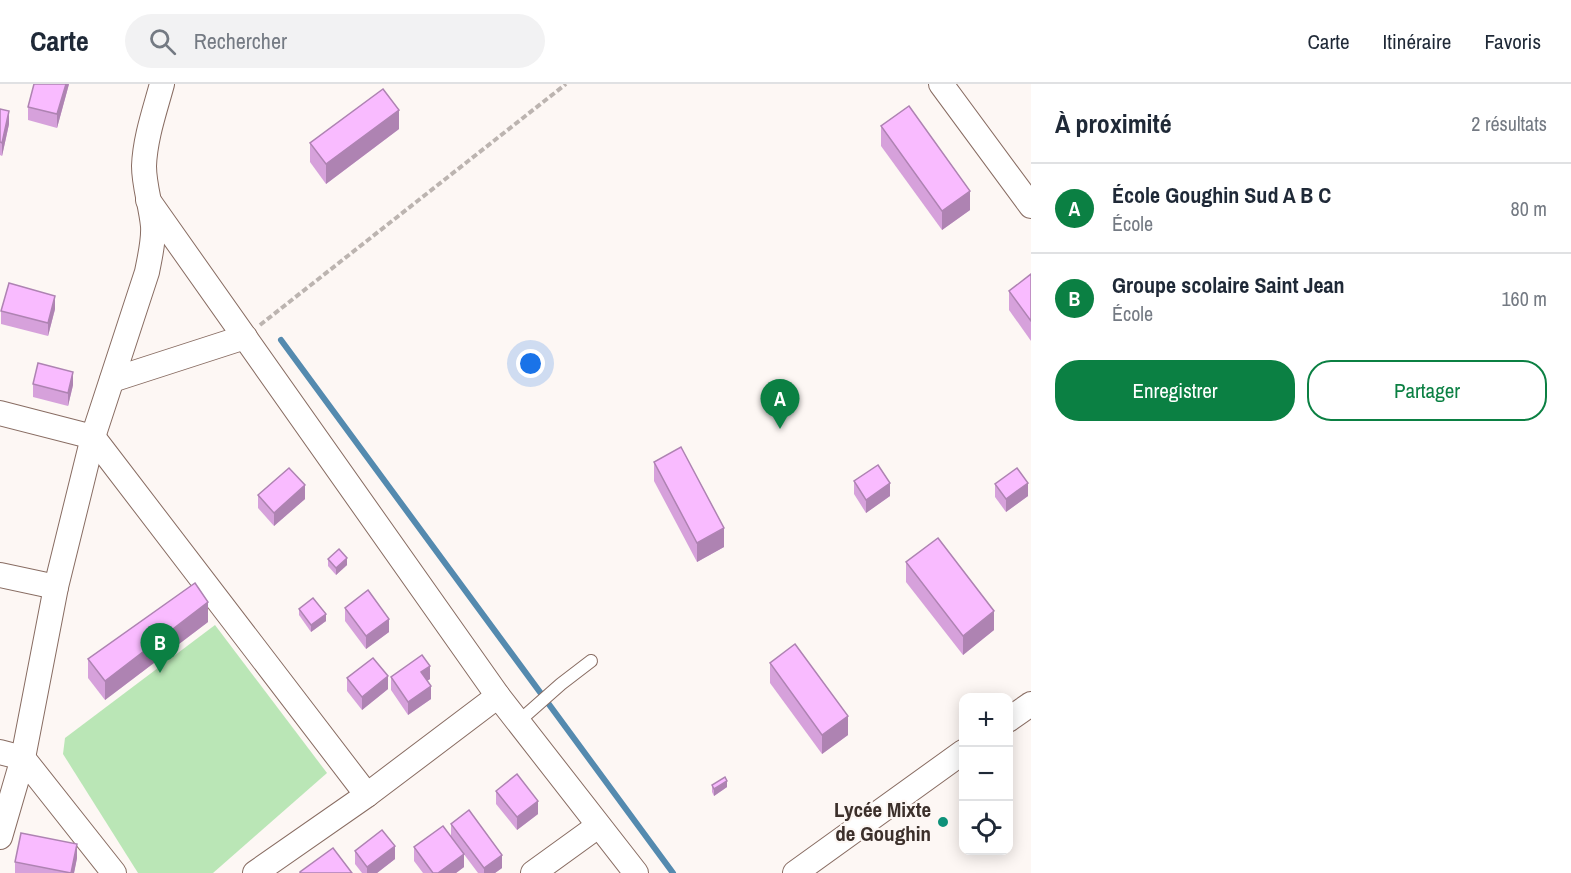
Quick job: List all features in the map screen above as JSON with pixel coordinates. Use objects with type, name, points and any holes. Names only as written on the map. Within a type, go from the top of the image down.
[{"type":"street","points":[[0,837],[11,755],[93,437],[147,272],[153,234],[144,163],[147,141],[162,84]]},
{"type":"street","points":[[941,84],[1031,206]]},
{"type":"street","points":[[148,200],[498,696],[524,716],[598,826],[636,873]]},
{"type":"street","points":[[112,380],[245,337]]},
{"type":"street","points":[[0,413],[93,437],[367,795]]},
{"type":"street","points":[[0,574],[56,587]]},
{"type":"street","points":[[255,873],[367,795],[498,696]]},
{"type":"street","points":[[1013,717],[1031,704]]},
{"type":"street","points":[[11,755],[114,873]]},
{"type":"street","points":[[795,873],[959,755]]},
{"type":"street","points":[[533,873],[598,826]]},
{"type":"lane","points":[[524,716],[591,661]]},
{"type":"path","points":[[245,337],[566,84]]},
{"type":"green space","points":[[215,625],[327,773],[213,873],[138,873],[63,754],[65,738]]},
{"type":"building","points":[[34,84],[66,84],[57,114],[28,107]]},
{"type":"building","points":[[383,89],[399,110],[326,164],[310,143]]},
{"type":"building","points":[[909,106],[970,191],[942,211],[881,126]]},
{"type":"building","points":[[0,109],[9,111],[2,143],[0,142]]},
{"type":"building","points":[[1031,274],[1031,321],[1009,291]]},
{"type":"building","points":[[9,283],[55,296],[48,323],[1,311]]},
{"type":"building","points":[[38,363],[73,372],[68,393],[33,384]]},
{"type":"building","points":[[681,447],[724,528],[697,543],[654,462]]},
{"type":"building","points":[[878,465],[890,483],[866,500],[854,481]]},
{"type":"building","points":[[289,468],[305,485],[274,513],[258,495]]},
{"type":"building","points":[[1017,468],[1028,483],[1006,499],[995,484]]},
{"type":"building","points":[[938,538],[994,611],[963,636],[906,562]]},
{"type":"building","points":[[339,549],[347,558],[336,568],[328,559]]},
{"type":"building","points":[[195,583],[208,602],[105,681],[88,659]]},
{"type":"building","points":[[368,590],[389,619],[366,636],[345,608]]},
{"type":"building","points":[[313,598],[326,614],[311,625],[299,609]]},
{"type":"building","points":[[795,644],[848,716],[822,735],[770,663]]},
{"type":"building","points":[[422,655],[430,666],[421,672],[431,686],[408,702],[391,677]]},
{"type":"building","points":[[373,658],[388,676],[362,697],[347,678]]},
{"type":"building","points":[[517,774],[538,801],[517,817],[496,791]]},
{"type":"building","points":[[725,777],[727,781],[714,789],[712,785]]},
{"type":"building","points":[[469,810],[502,855],[484,868],[451,824]]},
{"type":"building","points":[[443,826],[464,854],[438,873],[433,873],[414,847]]},
{"type":"building","points":[[382,830],[395,846],[367,867],[355,851]]},
{"type":"building","points":[[21,833],[77,844],[71,873],[15,862]]},
{"type":"building","points":[[333,848],[352,873],[300,873],[300,872]]},
{"type":"waterway","points":[[281,340],[673,873]]},
{"type":"place","name":"École Goughin Sud A B C","points":[[780,429]]},
{"type":"place","name":"Groupe scolaire Saint Jean","points":[[160,673]]},
{"type":"place","name":"Lycée Mixte de Goughin","points":[[943,822]]}]
